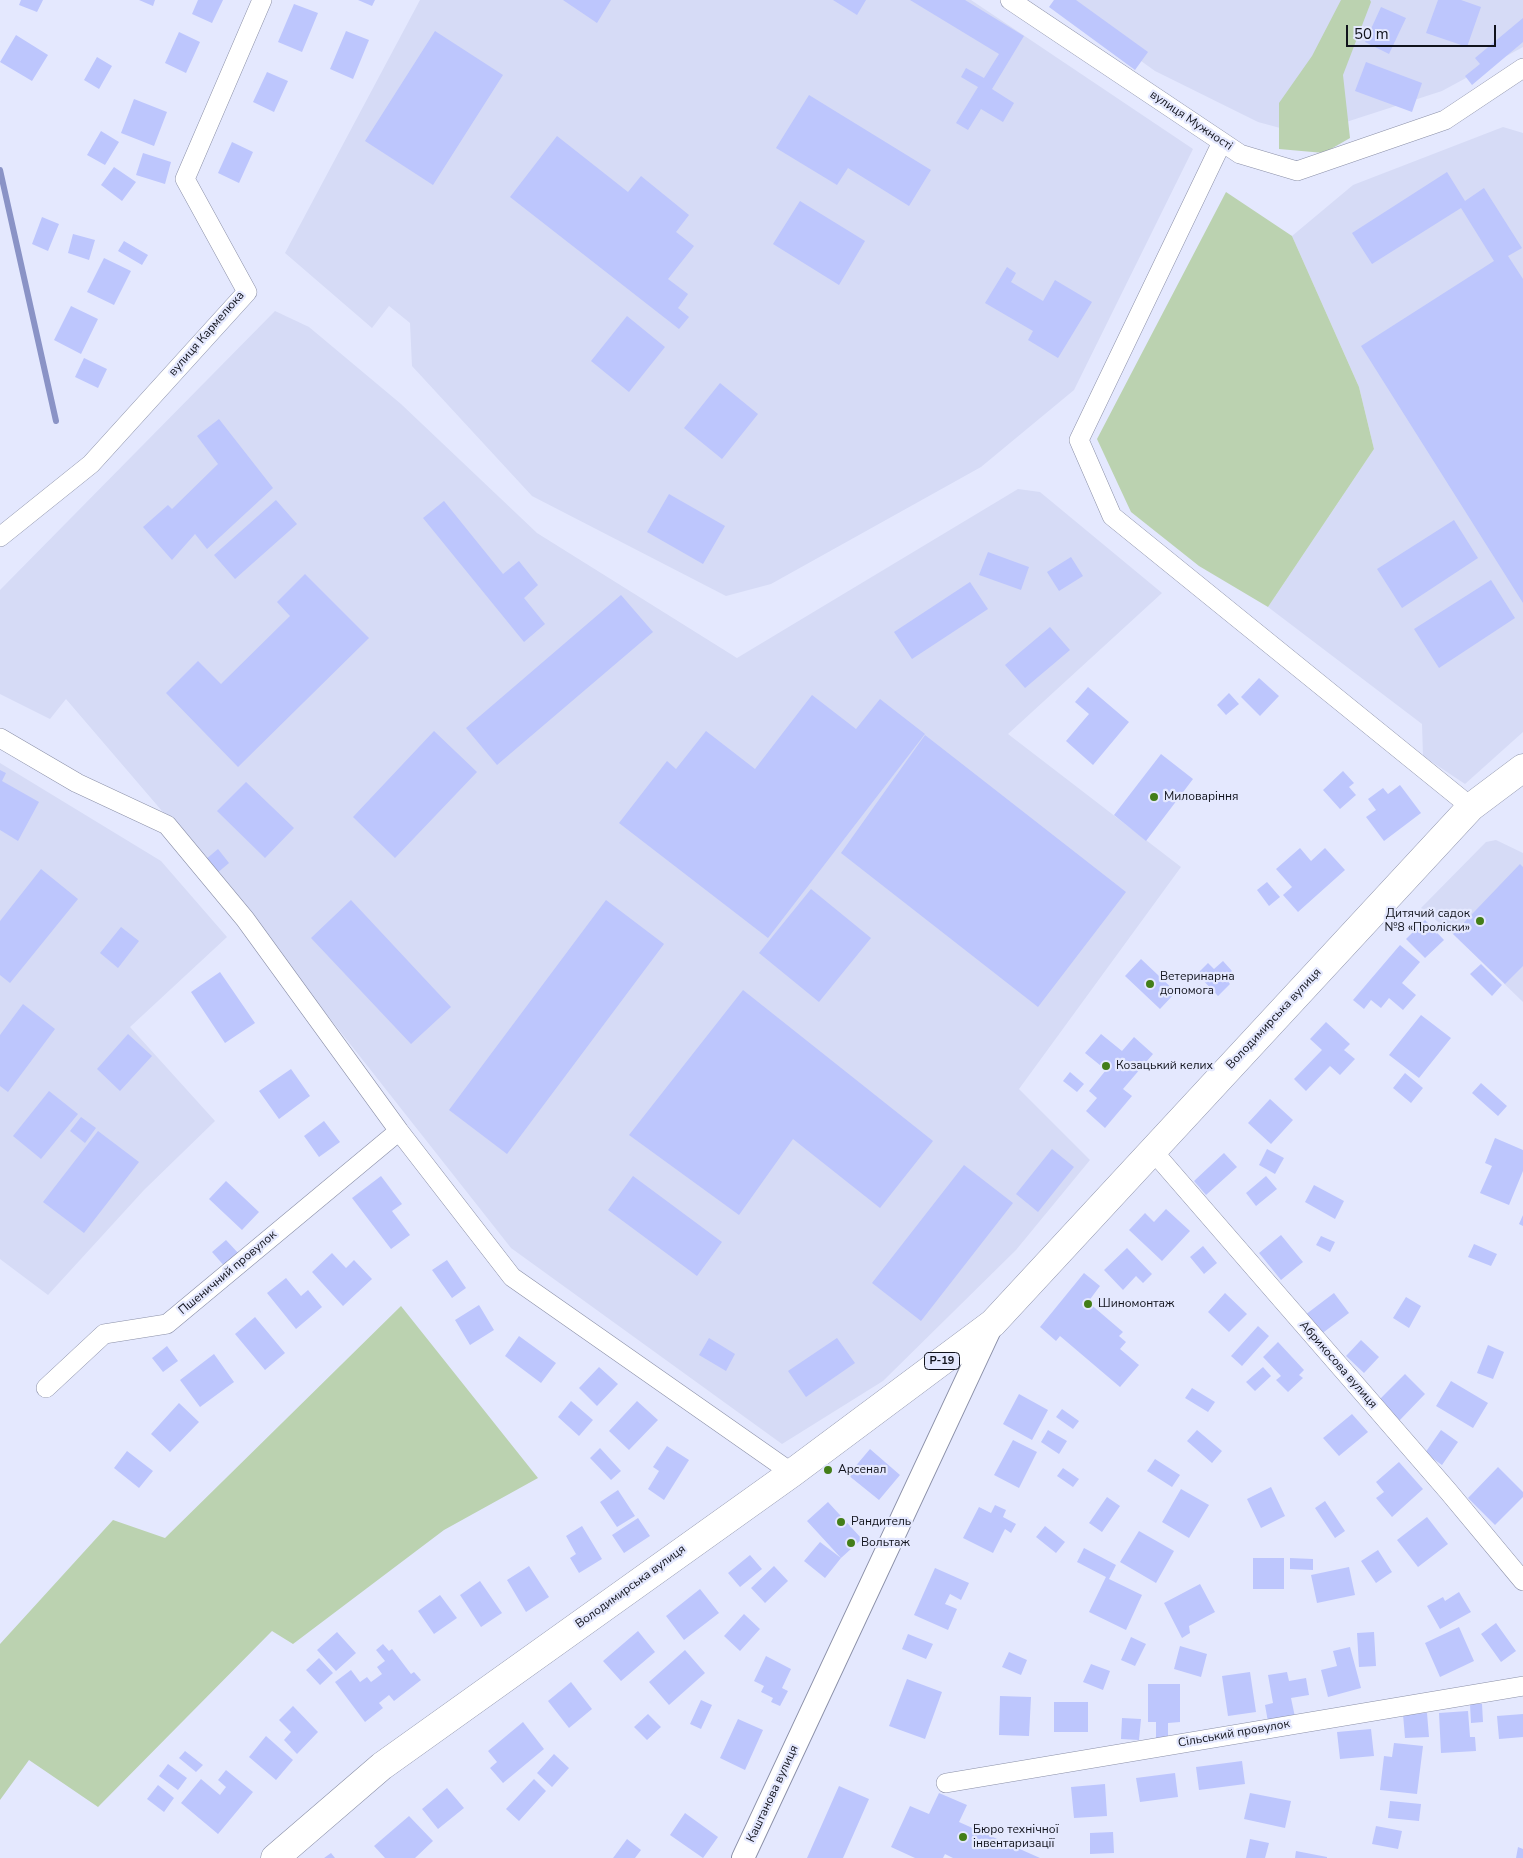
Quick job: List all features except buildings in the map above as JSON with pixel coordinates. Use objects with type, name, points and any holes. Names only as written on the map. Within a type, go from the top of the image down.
[{"type":"main road","name":"Володимирська вулиця","points":[[275,1858],[382,1766],[792,1473],[992,1322],[1471,807],[1523,768]]},
{"type":"street","name":"вулиця Кармелюка","points":[[0,537],[91,464],[247,292],[185,179],[262,0]]},
{"type":"street","name":"вулиця Мужності","points":[[1010,0],[1240,154],[1297,171],[1445,120],[1523,68]]},
{"type":"street","points":[[1222,142],[1080,440],[1112,516],[1471,807]]},
{"type":"street","points":[[0,738],[77,784],[167,825],[245,919],[399,1131],[512,1277],[792,1473]]},
{"type":"street","name":"Пшеничний провулок","points":[[46,1388],[104,1334],[167,1324],[399,1131]]},
{"type":"street","name":"Абрикосова вулиця","points":[[1152,1150],[1448,1491],[1523,1582]]},
{"type":"street","name":"Володимирська вулиця","points":[[803,1730],[992,1322]]},
{"type":"street","name":"Сільський провулок","points":[[946,1783],[1523,1686]]},
{"type":"street","name":"Каштанова вулиця","points":[[743,1858],[803,1730]]},
{"type":"shaded area","points":[[420,0],[971,0],[1193,149],[1074,390],[981,467],[771,584],[726,596],[532,496],[412,366],[410,323],[389,306],[372,328],[285,253]]},
{"type":"shaded area","points":[[1056,0],[1523,0],[1523,47],[1442,91],[1306,135],[1258,122],[1155,71]]},
{"type":"shaded area","points":[[1503,127],[1523,133],[1523,732],[1465,784],[1423,756],[1422,724],[1268,607],[1374,449],[1359,387],[1292,236],[1353,185]]},
{"type":"shaded area","points":[[275,311],[309,327],[401,404],[537,533],[737,658],[1018,489],[1040,492],[1162,593],[1008,734],[1181,867],[1019,1089],[1090,1160],[1016,1250],[883,1381],[782,1444],[511,1248],[216,874],[66,699],[50,719],[0,694],[0,590]]},
{"type":"shaded area","points":[[0,763],[161,861],[227,937],[130,1027],[215,1121],[144,1190],[48,1295],[0,1259]]},
{"type":"shaded area","name":"Дитячий садок №8 «Проліски»","points":[[1496,840],[1523,853],[1523,1002],[1453,934],[1421,908],[1486,842]]},
{"type":"green space","points":[[1341,0],[1370,0],[1371,2],[1343,75],[1350,138],[1324,153],[1279,149],[1279,103],[1312,56]]},
{"type":"green space","points":[[1226,192],[1292,236],[1359,387],[1374,449],[1268,607],[1199,566],[1131,512],[1097,439]]},
{"type":"green space","points":[[401,1306],[538,1478],[444,1530],[293,1644],[272,1631],[98,1807],[29,1760],[0,1800],[0,1644],[113,1520],[165,1538]]},
{"type":"waterway","points":[[0,170],[56,421]]},
{"type":"place","name":"Миловаріння","points":[[1154,797]]},
{"type":"place","name":"Дитячий садок №8 «Проліски»","points":[[1480,921]]},
{"type":"place","name":"Ветеринарна допомога","points":[[1150,984]]},
{"type":"place","name":"Козацький келих","points":[[1106,1066]]},
{"type":"place","name":"Шиномонтаж","points":[[1088,1304]]},
{"type":"place","name":"Арсенал","points":[[828,1470]]},
{"type":"place","name":"Рандитель","points":[[841,1522]]},
{"type":"place","name":"Вольтаж","points":[[851,1543]]},
{"type":"place","name":"Бюро технічної інвентаризації","points":[[963,1837]]}]
